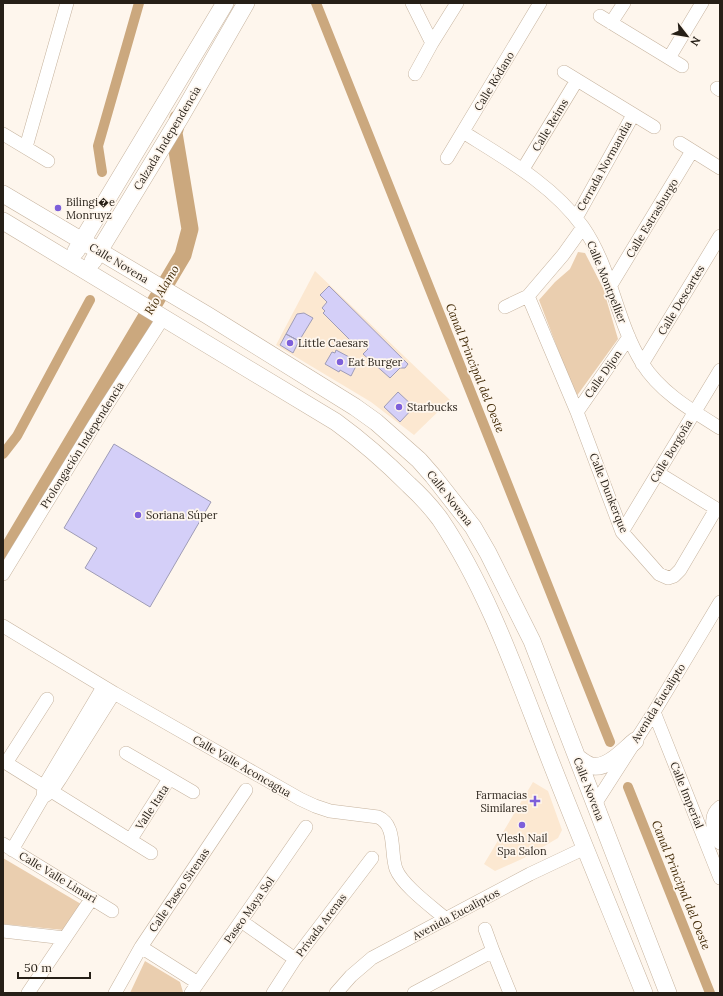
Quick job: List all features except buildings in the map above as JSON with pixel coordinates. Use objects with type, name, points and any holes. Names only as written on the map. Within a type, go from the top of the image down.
[{"type":"main road","name":"Calzada Independencia","points":[[70,261],[225,3]]},
{"type":"main road","name":"Calzada Independencia","points":[[87,272],[246,3]]},
{"type":"main road","name":"Calle Novena","points":[[3,194],[207,315],[335,394],[376,422],[419,460],[433,476],[473,527],[488,553],[532,641],[668,993]]},
{"type":"main road","name":"Calle Novena","points":[[3,222],[336,422],[370,448],[420,496],[439,519],[478,584],[505,644],[644,993]]},
{"type":"main road","points":[[161,317],[178,313],[207,315]]},
{"type":"main road","points":[[336,422],[351,424],[362,428],[376,438],[423,482],[426,482],[433,476]]},
{"type":"main road","points":[[420,496],[427,491],[433,492],[440,496],[468,534],[491,574],[502,582]]},
{"type":"main road","points":[[578,758],[590,765],[597,766],[604,764],[635,741]]},
{"type":"street","points":[[26,147],[67,3]]},
{"type":"street","points":[[412,3],[432,44]]},
{"type":"street","points":[[416,74],[457,3]]},
{"type":"street","name":"Calle Ródano","points":[[447,158],[540,3]]},
{"type":"street","points":[[611,23],[624,3]]},
{"type":"street","points":[[669,58],[702,3]]},
{"type":"street","points":[[600,16],[682,66]]},
{"type":"street","points":[[564,72],[654,127]]},
{"type":"street","name":"Calle Reims","points":[[523,169],[577,80]]},
{"type":"street","name":"Cerrada Normandia","points":[[505,307],[528,296],[554,266],[579,222],[633,115]]},
{"type":"street","name":"Calle Montpellier","points":[[463,132],[523,169],[551,192],[579,222],[598,253],[611,284],[629,337],[642,364],[660,385],[675,399],[720,428]]},
{"type":"street","points":[[3,134],[48,162]]},
{"type":"street","points":[[680,143],[720,168]]},
{"type":"street","name":"Calle Estrasburgo","points":[[611,284],[692,151]]},
{"type":"street","name":"Calle Descartes","points":[[642,364],[720,236]]},
{"type":"street","name":"Calle Dunkerque","points":[[528,296],[577,412],[622,532],[659,574],[668,578],[674,576],[680,570],[718,510],[658,473]]},
{"type":"street","name":"Prolongación Independencia","points":[[3,574],[161,317]]},
{"type":"street","name":"Calle Dijon","points":[[577,412],[629,337]]},
{"type":"street","name":"Calle Borgoña","points":[[622,532],[720,370]]},
{"type":"street","name":"Avenida Eucalipto","points":[[595,804],[654,712],[720,602]]},
{"type":"street","name":"Calle Valle Aconcagua","points":[[3,626],[109,690],[300,799],[330,811],[378,817],[383,819],[388,823],[390,828],[392,854],[396,870],[404,882],[446,919]]},
{"type":"street","points":[[8,847],[46,791],[109,690]]},
{"type":"street","points":[[5,762],[47,699]]},
{"type":"street","name":"Calle Imperial","points":[[654,712],[720,878]]},
{"type":"street","name":"Valle Itata","points":[[5,762],[46,791],[131,839],[169,779],[126,753]]},
{"type":"street","points":[[169,779],[193,792]]},
{"type":"street","name":"Calle Paseo Sirenas","points":[[115,993],[142,947],[246,790]]},
{"type":"street","points":[[720,807],[713,814],[712,823],[720,843]]},
{"type":"street","name":"Paseo Maya Sol","points":[[195,988],[306,827]]},
{"type":"street","points":[[131,839],[151,853]]},
{"type":"street","name":"Calle Valle Limari","points":[[8,847],[112,911]]},
{"type":"street","name":"Avenida Eucaliptos","points":[[336,993],[351,976],[372,958],[530,874],[585,848]]},
{"type":"street","name":"Privada Arenas","points":[[273,993],[295,959],[372,858]]},
{"type":"street","points":[[28,993],[92,898]]},
{"type":"street","points":[[241,921],[295,959]]},
{"type":"street","points":[[485,929],[492,951],[510,993]]},
{"type":"street","points":[[3,931],[65,938]]},
{"type":"street","points":[[142,947],[195,988]]},
{"type":"street","points":[[414,993],[492,951]]},
{"type":"shaded area","points":[[578,252],[585,253],[603,288],[618,339],[576,397],[539,300],[555,282],[570,269]]},
{"type":"shaded area","points":[[315,271],[450,400],[414,435],[371,402],[276,345]]},
{"type":"shaded area","points":[[533,782],[548,791],[562,830],[558,838],[524,858],[495,871],[484,864]]},
{"type":"shaded area","points":[[3,858],[81,904],[64,930],[3,924]]},
{"type":"shaded area","points":[[145,961],[180,982],[183,992],[130,993]]},
{"type":"waterway","points":[[102,172],[98,146],[139,3]]},
{"type":"waterway","name":"Canal Principal del Oeste","points":[[316,3],[610,742]]},
{"type":"waterway","name":"Río Alamo","points":[[3,558],[183,255],[190,229],[174,133],[178,118]]},
{"type":"waterway","points":[[3,454],[17,436],[90,300]]},
{"type":"waterway","name":"Canal Principal del Oeste","points":[[628,787],[710,993]]},
{"type":"place","name":"Bilingi�e Monruyz","points":[[58,208]]},
{"type":"place","name":"Little Caesars","points":[[290,343]]},
{"type":"place","name":"Eat Burger","points":[[340,362]]},
{"type":"place","name":"Starbucks","points":[[399,407]]},
{"type":"place","name":"Soriana Súper","points":[[138,515]]},
{"type":"place","name":"Farmacias Similares","points":[[535,801]]},
{"type":"place","name":"Vlesh Nail Spa Salon","points":[[522,825]]}]
